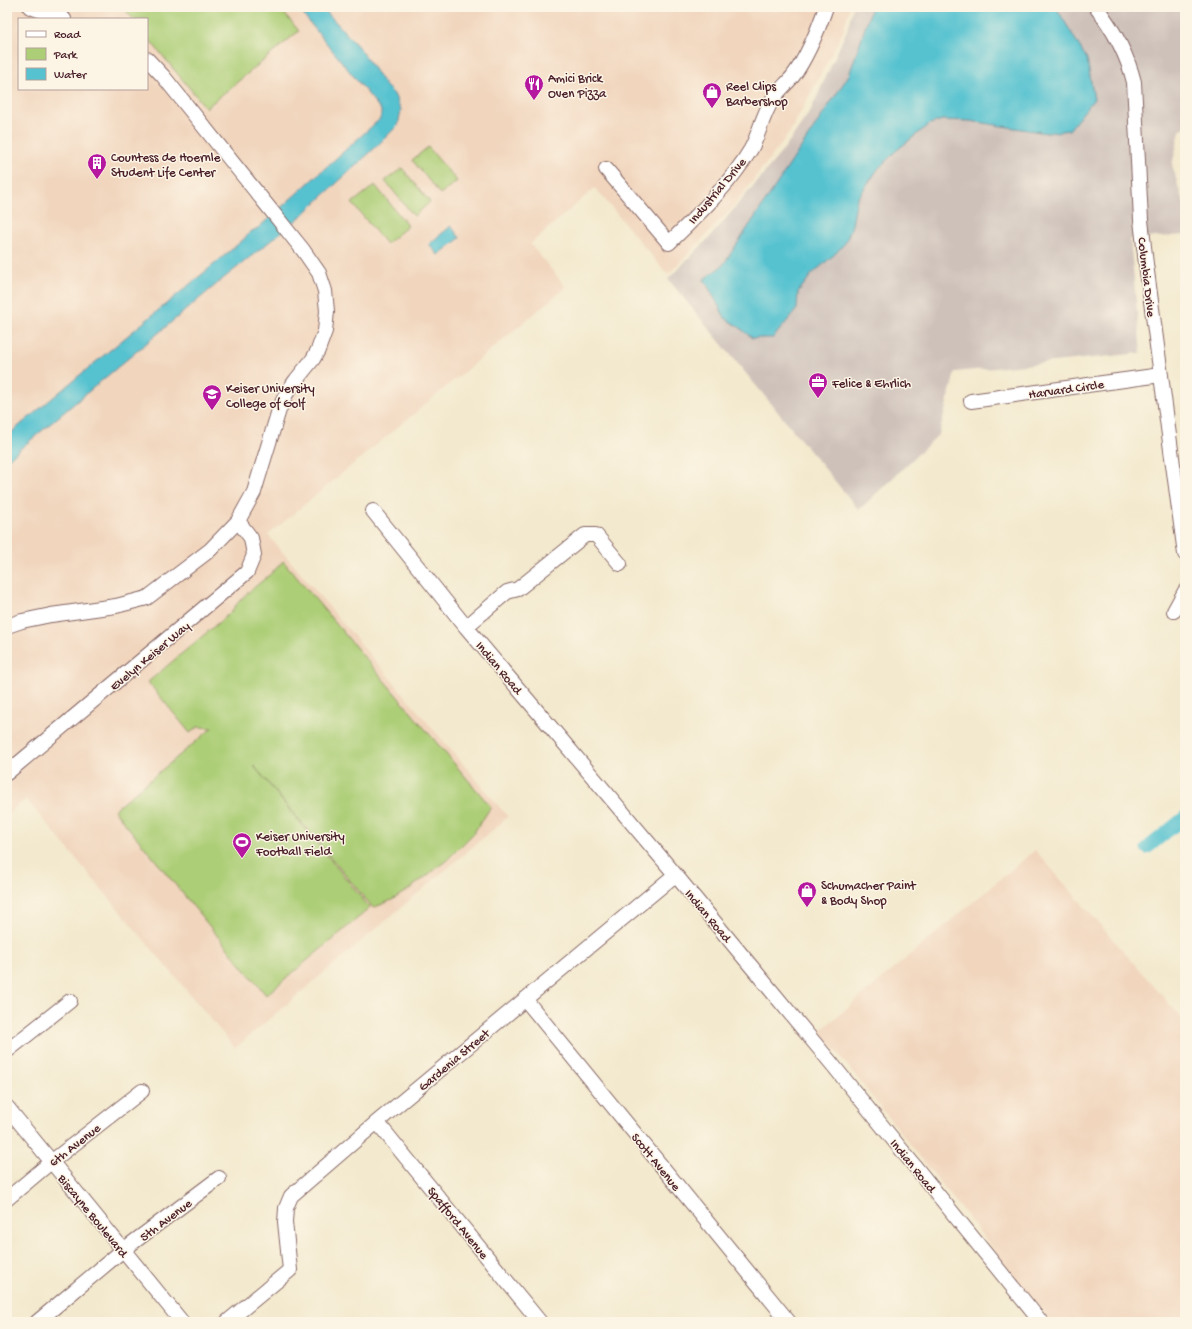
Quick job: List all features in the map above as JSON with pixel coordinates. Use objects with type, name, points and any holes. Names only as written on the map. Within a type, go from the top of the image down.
[{"type":"street","points":[[30,7],[61,18]]},
{"type":"street","name":"Industrial Drive","points":[[606,169],[669,243],[696,217],[729,179],[751,148],[770,102],[793,76],[803,61],[826,7]]},
{"type":"street","name":"Columbia Drive","points":[[1096,7],[1123,47],[1130,64],[1134,82],[1141,220],[1185,554]]},
{"type":"street","points":[[7,626],[22,621],[51,615],[116,606],[147,598],[210,550],[238,521],[254,492],[279,410],[286,394],[292,384],[308,367],[324,336],[327,322],[327,301],[319,273],[289,232],[163,76],[148,60]]},
{"type":"street","name":"Harvard Circle","points":[[971,401],[1161,375]]},
{"type":"street","name":"Indian Road","points":[[373,511],[466,627],[832,1064],[1041,1322]]},
{"type":"street","name":"Evelyn Keiser Way","points":[[7,773],[247,572],[254,555],[251,538],[238,521]]},
{"type":"street","points":[[466,627],[507,592],[518,589],[585,535],[596,535],[620,564]]},
{"type":"street","points":[[1174,610],[1185,591]]},
{"type":"street","name":"Gardenia Street","points":[[227,1322],[290,1270],[285,1222],[286,1208],[291,1196],[377,1122],[675,875]]},
{"type":"street","name":"Scott Avenue","points":[[525,999],[789,1322]]},
{"type":"street","points":[[7,1052],[70,1001]]},
{"type":"street","name":"6th Avenue","points":[[7,1199],[142,1091]]},
{"type":"street","name":"Biscayne Boulevard","points":[[7,1108],[182,1322]]},
{"type":"street","name":"Spafford Avenue","points":[[377,1122],[540,1322]]},
{"type":"street","name":"5th Avenue","points":[[37,1322],[124,1250],[219,1178]]},
{"type":"shaded area","name":"Keiser University College of Golf","points":[[7,7],[850,7],[843,32],[790,132],[733,207],[668,275],[595,188],[530,244],[566,287],[268,535],[508,817],[235,1048],[26,799],[7,814]]},
{"type":"shaded area","points":[[853,7],[1185,7],[1185,127],[1180,131],[1172,165],[1185,205],[1185,235],[1130,239],[1141,353],[955,372],[939,434],[859,510],[668,279],[711,236],[781,153],[811,110],[847,30]]},
{"type":"shaded area","points":[[1035,850],[1185,1022],[1185,1322],[1051,1322],[820,1031]]},
{"type":"green space","points":[[123,7],[279,7],[299,31],[206,108],[148,38],[148,18],[132,18]]},
{"type":"green space","points":[[428,147],[457,181],[440,194],[412,160]]},
{"type":"green space","points":[[402,168],[430,202],[414,216],[385,181]]},
{"type":"green space","points":[[375,185],[408,226],[386,244],[352,203]]},
{"type":"green space","points":[[283,561],[491,807],[473,834],[447,860],[411,888],[392,900],[373,908],[254,766],[370,908],[266,995],[114,810],[212,728],[198,727],[190,733],[148,682],[231,612],[242,598]]},
{"type":"water","points":[[297,7],[322,7],[361,50],[385,85],[394,94],[401,110],[398,125],[299,218],[224,278],[7,460],[7,436],[212,266],[244,239],[250,232],[258,228],[380,119],[381,110]]},
{"type":"water","points":[[872,7],[1056,7],[1087,59],[1094,99],[1069,130],[1047,133],[970,121],[942,120],[930,124],[897,150],[878,169],[857,199],[852,225],[846,242],[812,274],[798,292],[797,309],[773,338],[752,338],[725,318],[704,279],[723,265],[849,75]]},
{"type":"water","points":[[451,226],[460,238],[438,255],[429,244]]},
{"type":"waterway","points":[[1147,848],[1185,817]]},
{"type":"place","name":"Amici Brick Oven Pizza","points":[[534,101]]},
{"type":"place","name":"Reel Clips Barbershop","points":[[712,109]]},
{"type":"place","name":"Countess de Hoernle Student Life Center","points":[[97,180]]},
{"type":"place","name":"Felice & Ehrlich","points":[[818,399]]},
{"type":"place","name":"Keiser University College of Golf","points":[[212,411]]},
{"type":"place","name":"Keiser University Football Field","points":[[242,859]]},
{"type":"place","name":"Schumacher Paint & Body Shop","points":[[807,908]]}]
